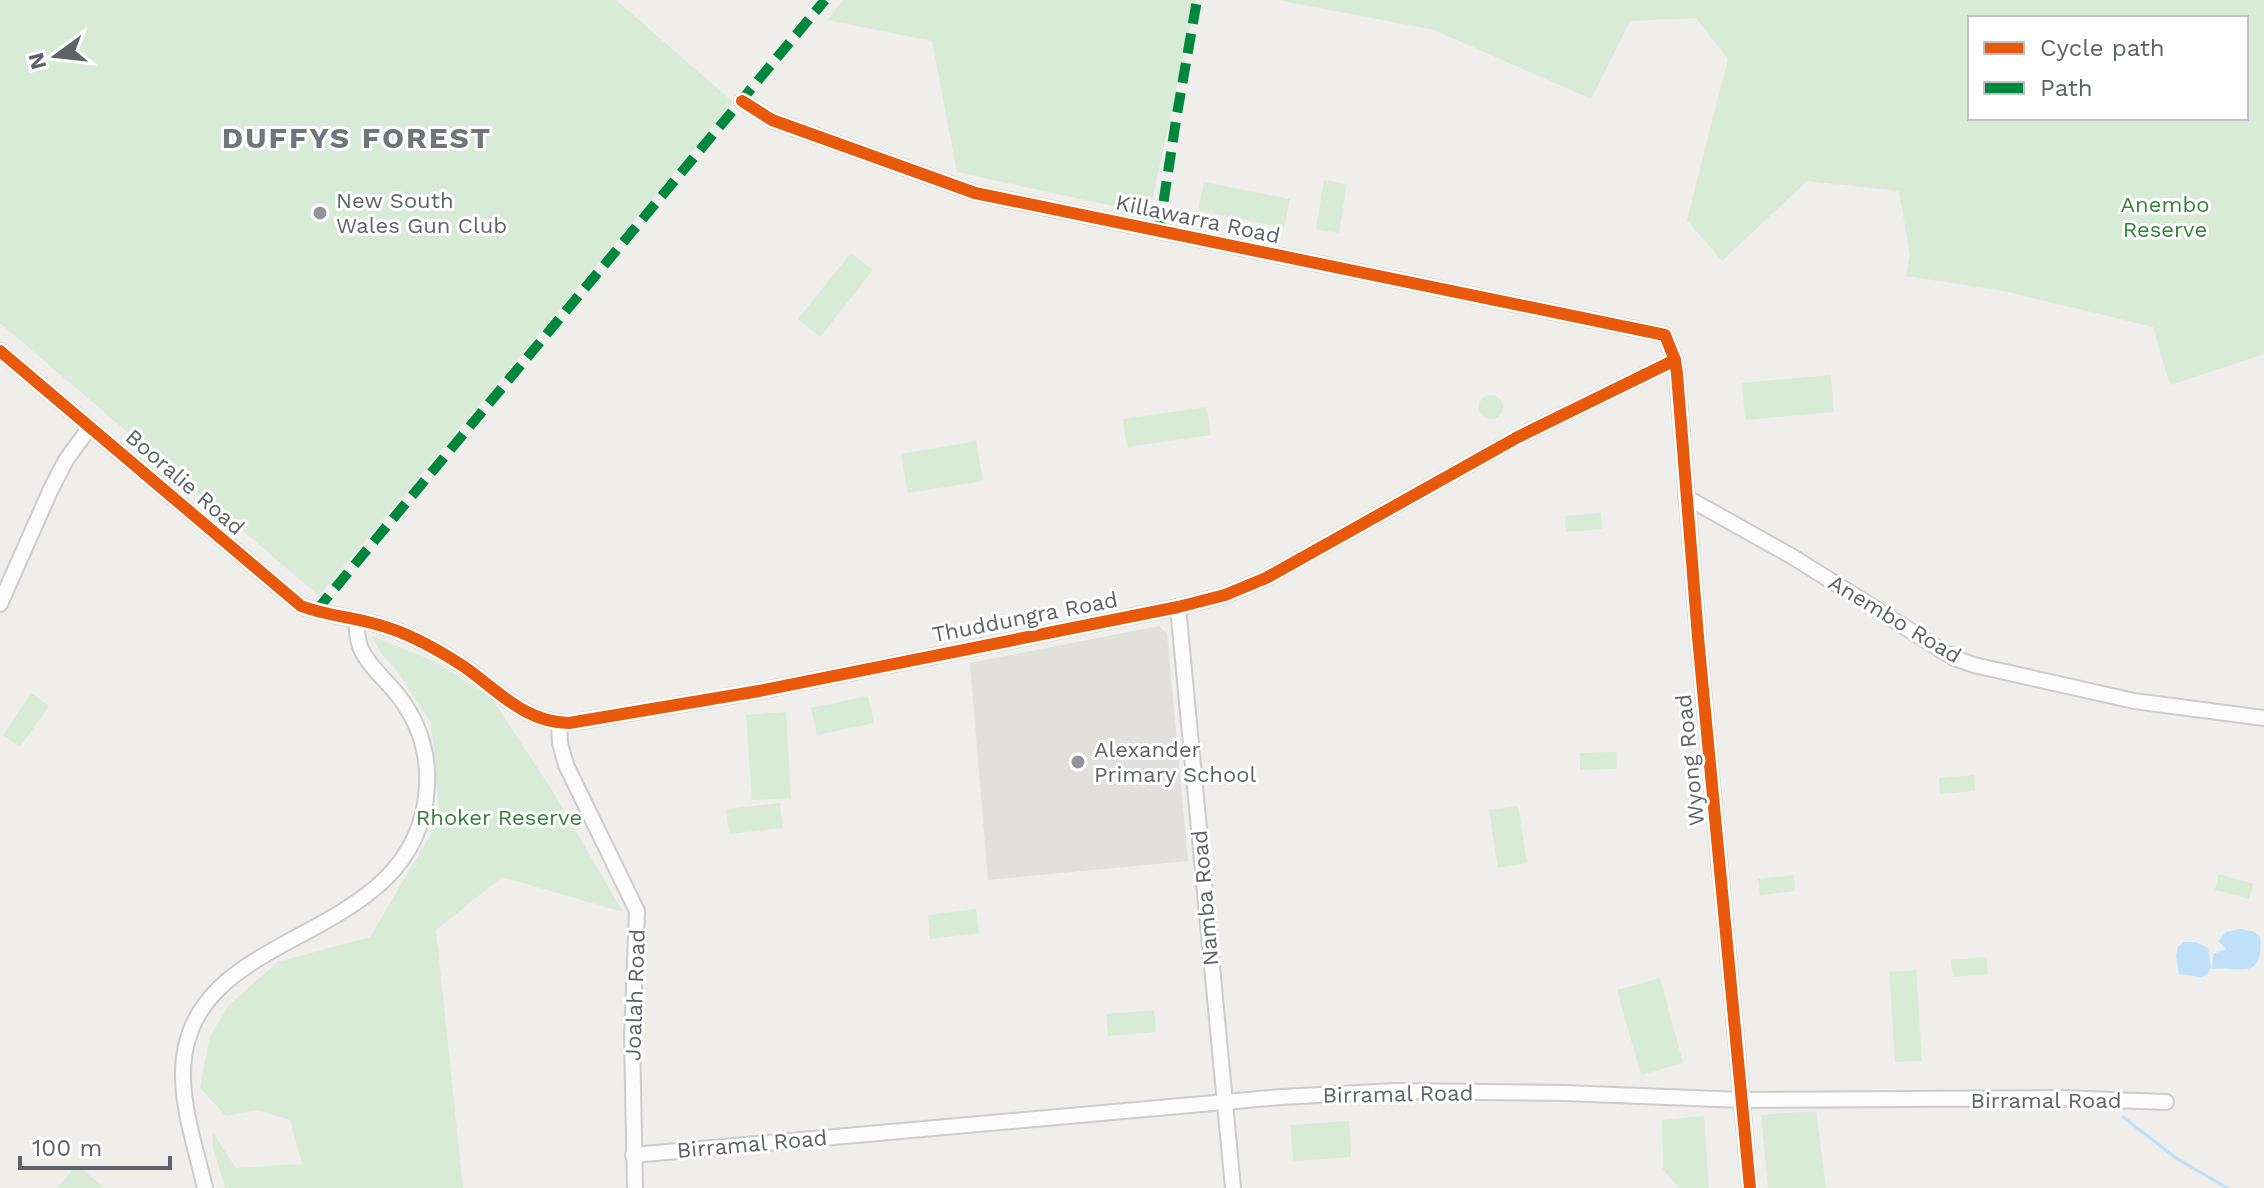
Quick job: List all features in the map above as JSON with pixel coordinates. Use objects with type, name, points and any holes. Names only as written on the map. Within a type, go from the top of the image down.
[{"type":"street","name":"Killawarra Road","points":[[742,101],[772,120],[975,193],[1660,333]]},
{"type":"street","name":"Wyong Road","points":[[1660,333],[1669,341],[1675,360],[1750,1188]]},
{"type":"street","name":"Booralie Road","points":[[0,351],[291,599],[316,611],[356,620]]},
{"type":"street","name":"Thuddungra Road","points":[[356,620],[390,628],[431,646],[465,667],[521,711],[559,723],[683,705],[1178,607],[1225,595],[1266,578],[1518,437],[1675,360]]},
{"type":"street","points":[[0,604],[51,489],[66,460],[90,427]]},
{"type":"street","name":"Anembo Road","points":[[1686,497],[1806,565],[1954,658],[2134,701],[2264,718]]},
{"type":"street","name":"Namba Road","points":[[1178,607],[1233,1188]]},
{"type":"street","points":[[205,1188],[187,1111],[183,1074],[187,1042],[194,1021],[204,1005],[231,977],[357,904],[381,885],[408,854],[425,806],[428,771],[421,737],[406,706],[361,650],[356,620]]},
{"type":"street","name":"Joalah Road","points":[[559,723],[566,765],[637,911],[632,1037],[635,1188]]},
{"type":"street","name":"Birramal Road","points":[[633,1155],[1281,1097],[1396,1091],[1743,1100],[2060,1098],[2166,1102]]},
{"type":"shaded area","name":"Alexander Primary School","points":[[1159,626],[1167,634],[1188,861],[988,880],[970,663]]},
{"type":"green space","name":"New South Wales Gun Club","points":[[0,0],[616,0],[733,102],[319,596],[0,323]]},
{"type":"green space","points":[[844,0],[1196,0],[1149,214],[957,172],[932,41],[827,20]]},
{"type":"green space","name":"Anembo Reserve","points":[[1278,0],[2264,0],[2264,354],[2170,385],[2153,327],[2004,291],[1906,276],[1910,255],[1899,191],[1807,181],[1722,261],[1687,220],[1728,59],[1696,18],[1630,21],[1591,99],[1434,30]]},
{"type":"green space","points":[[1324,180],[1347,184],[1339,233],[1316,229]]},
{"type":"green space","points":[[1204,182],[1290,199],[1284,228],[1198,210]]},
{"type":"green space","points":[[851,253],[873,270],[820,337],[798,319]]},
{"type":"green space","points":[[1831,375],[1834,412],[1745,420],[1742,383]]},
{"type":"green space","points":[[1491,395],[1502,402],[1503,407],[1496,418],[1491,419],[1480,412],[1479,407],[1486,396]]},
{"type":"green space","points":[[1207,407],[1211,435],[1127,447],[1123,419]]},
{"type":"green space","points":[[976,441],[983,481],[908,493],[901,454]]},
{"type":"green space","points":[[1601,513],[1602,529],[1566,532],[1565,516]]},
{"type":"green space","name":"Rhoker Reserve","points":[[372,636],[436,662],[492,699],[552,790],[623,912],[502,877],[436,930],[463,1188],[225,1188],[213,1147],[213,1133],[236,1168],[302,1164],[290,1120],[257,1110],[226,1116],[200,1088],[210,1036],[229,1005],[278,962],[370,937],[440,819],[431,723]]},
{"type":"green space","points":[[31,693],[49,706],[20,747],[3,735]]},
{"type":"green space","points":[[868,696],[874,723],[817,735],[811,708]]},
{"type":"green space","points":[[786,712],[791,798],[752,800],[746,715]]},
{"type":"green space","points":[[1616,752],[1617,769],[1580,770],[1580,753]]},
{"type":"green space","points":[[1974,775],[1975,791],[1940,794],[1939,778]]},
{"type":"green space","points":[[780,803],[783,828],[729,834],[726,809]]},
{"type":"green space","points":[[1518,806],[1527,863],[1498,868],[1489,810]]},
{"type":"green space","points":[[2219,874],[2253,884],[2249,899],[2215,890]]},
{"type":"green space","points":[[1794,875],[1795,891],[1760,895],[1758,879]]},
{"type":"green space","points":[[976,909],[979,933],[930,939],[928,915]]},
{"type":"green space","points":[[1987,957],[1988,974],[1953,977],[1951,960]]},
{"type":"green space","points":[[1916,970],[1922,1061],[1895,1062],[1889,972]]},
{"type":"green space","points":[[1660,978],[1683,1063],[1641,1075],[1617,990]]},
{"type":"green space","points":[[1154,1010],[1156,1032],[1108,1036],[1106,1014]]},
{"type":"green space","points":[[1816,1111],[1826,1188],[1768,1188],[1761,1115]]},
{"type":"green space","points":[[1704,1116],[1709,1188],[1679,1188],[1663,1169],[1662,1120]]},
{"type":"green space","points":[[1349,1121],[1351,1157],[1293,1161],[1290,1125]]},
{"type":"green space","points":[[77,1165],[104,1188],[57,1188]]},
{"type":"water","points":[[2240,929],[2260,936],[2260,951],[2254,966],[2248,969],[2212,969],[2213,954],[2226,949],[2218,941],[2226,932]]},
{"type":"water","points":[[2184,942],[2195,942],[2208,948],[2211,967],[2202,977],[2179,974],[2176,956],[2178,947]]},
{"type":"waterway","points":[[2123,1117],[2176,1158],[2227,1188]]},
{"type":"marked path","points":[[316,611],[825,0]]},
{"type":"marked path","points":[[1159,231],[1197,0]]},
{"type":"cycle path","points":[[742,101],[772,120],[975,193],[1665,335],[1677,374],[1698,637],[1750,1188]]},
{"type":"cycle path","points":[[0,351],[301,606],[390,628],[412,637],[463,666],[524,711],[569,723],[759,691],[1225,595],[1266,578],[1518,437],[1675,360]]},
{"type":"place","name":"New South Wales Gun Club","points":[[320,213]]},
{"type":"place","name":"Alexander Primary School","points":[[1078,762]]},
{"type":"district","name":"DUFFYS FOREST","points":[[357,137]]}]
